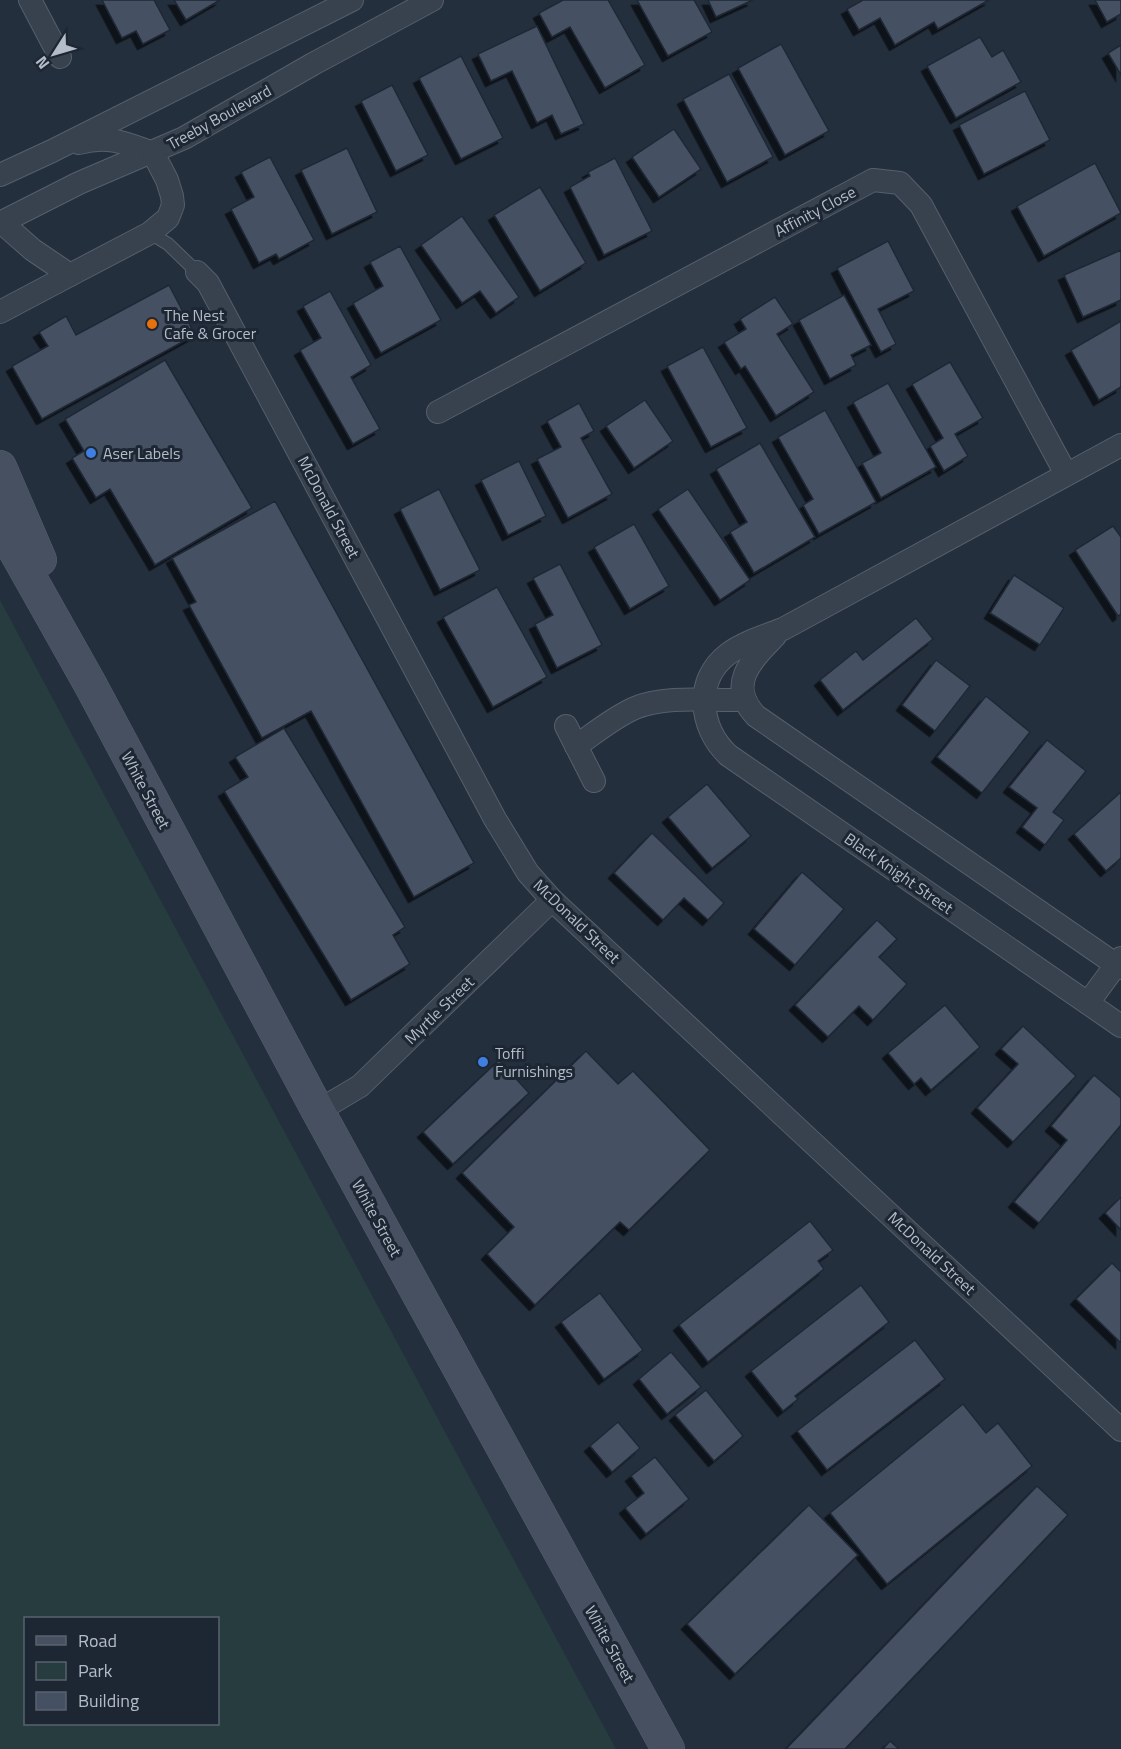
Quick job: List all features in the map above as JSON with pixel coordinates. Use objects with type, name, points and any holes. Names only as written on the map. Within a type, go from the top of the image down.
[{"type":"main road","name":"White Street","points":[[0,467],[25,521],[90,684]]},
{"type":"main road","name":"White Street","points":[[0,524],[90,684],[318,1111],[668,1749]]},
{"type":"street","points":[[30,0],[60,57]]},
{"type":"street","points":[[0,175],[352,0]]},
{"type":"street","name":"Treeby Boulevard","points":[[0,223],[79,183],[184,138],[432,0]]},
{"type":"street","points":[[0,312],[150,233],[168,219],[173,205],[169,186],[153,153],[115,139],[103,138],[52,151]]},
{"type":"street","name":"Affinity Close","points":[[438,412],[873,180],[900,183],[921,206],[1066,474]]},
{"type":"street","points":[[0,223],[33,250],[70,275]]},
{"type":"street","name":"McDonald Street","points":[[197,272],[208,283],[495,819],[528,873],[552,900],[1121,1430]]},
{"type":"street","name":"Black Knight Street","points":[[1121,445],[783,628],[728,654],[709,677],[704,701],[710,731],[717,744],[728,755],[1121,1026]]},
{"type":"street","name":"Black Knight Street","points":[[745,700],[743,683],[746,671],[754,658],[783,628]]},
{"type":"street","points":[[594,781],[571,736],[640,706],[672,700],[745,700],[754,714],[764,723],[1119,963],[1088,1003]]},
{"type":"street","name":"Myrtle Street","points":[[318,1111],[360,1086],[552,900]]},
{"type":"lane","name":"McDonald Street","points":[[150,233],[168,244],[197,272]]},
{"type":"green space","points":[[0,600],[467,1473],[616,1749],[0,1749]]},
{"type":"building","points":[[102,0],[154,0],[170,30],[143,44],[136,31],[122,38]]},
{"type":"building","points":[[174,0],[220,0],[186,20]]},
{"type":"building","points":[[563,0],[608,0],[645,65],[605,88],[570,27],[552,37],[539,13]]},
{"type":"building","points":[[637,0],[694,0],[712,32],[668,56]]},
{"type":"building","points":[[708,0],[753,0],[716,17]]},
{"type":"building","points":[[863,0],[989,0],[938,29],[934,22],[895,45],[880,18],[859,30],[847,9]]},
{"type":"building","points":[[1095,0],[1121,0],[1121,14],[1107,22]]},
{"type":"building","points":[[537,26],[584,124],[561,134],[552,115],[537,123],[512,71],[491,81],[478,54]]},
{"type":"building","points":[[980,37],[992,57],[1003,50],[1021,82],[956,118],[927,66]]},
{"type":"building","points":[[781,44],[829,131],[785,155],[738,68]]},
{"type":"building","points":[[1121,45],[1121,75],[1108,53]]},
{"type":"building","points":[[461,56],[503,138],[461,159],[419,78]]},
{"type":"building","points":[[729,74],[773,157],[727,182],[683,99]]},
{"type":"building","points":[[392,85],[428,155],[396,171],[361,101]]},
{"type":"building","points":[[1025,91],[1050,140],[984,174],[959,125]]},
{"type":"building","points":[[674,129],[701,169],[659,197],[632,157]]},
{"type":"building","points":[[347,148],[377,212],[332,234],[301,170]]},
{"type":"building","points":[[270,157],[314,240],[279,259],[276,254],[259,263],[231,209],[254,197],[241,172]]},
{"type":"building","points":[[615,158],[652,231],[604,255],[570,187],[590,176],[588,172]]},
{"type":"building","points":[[1095,163],[1121,213],[1044,256],[1017,206]]},
{"type":"building","points":[[540,187],[586,263],[540,291],[494,215]]},
{"type":"building","points":[[462,216],[519,297],[496,313],[480,291],[462,303],[421,245]]},
{"type":"building","points":[[888,241],[914,291],[878,309],[896,344],[881,352],[837,268]]},
{"type":"building","points":[[400,246],[441,320],[381,353],[353,303],[383,286],[370,262]]},
{"type":"building","points":[[1121,250],[1121,300],[1083,317],[1064,275]]},
{"type":"building","points":[[169,285],[195,335],[42,419],[12,366],[48,346],[39,332],[66,316],[76,335]]},
{"type":"building","points":[[330,291],[371,365],[351,377],[380,429],[353,444],[300,350],[321,338],[303,306]]},
{"type":"building","points":[[844,295],[871,345],[851,355],[856,365],[830,379],[799,320]]},
{"type":"building","points":[[775,297],[793,324],[777,334],[814,392],[776,416],[745,366],[741,369],[724,342],[746,329],[740,319]]},
{"type":"building","points":[[1121,321],[1121,387],[1099,400],[1071,350]]},
{"type":"building","points":[[703,347],[747,428],[711,447],[667,366]]},
{"type":"building","points":[[165,360],[252,508],[155,565],[110,489],[96,498],[72,458],[84,451],[65,419]]},
{"type":"building","points":[[950,362],[983,418],[955,434],[968,456],[944,471],[930,446],[943,438],[912,384]]},
{"type":"building","points":[[888,383],[936,467],[881,498],[862,463],[881,453],[853,402]]},
{"type":"building","points":[[645,400],[673,441],[634,468],[606,426]]},
{"type":"building","points":[[579,403],[594,431],[581,438],[612,494],[568,518],[537,459],[561,447],[547,421]]},
{"type":"building","points":[[825,410],[876,502],[819,534],[803,505],[813,499],[778,437]]},
{"type":"building","points":[[760,443],[815,537],[754,573],[730,532],[747,522],[716,469]]},
{"type":"building","points":[[519,461],[546,516],[508,535],[481,480]]},
{"type":"building","points":[[439,489],[480,570],[440,590],[400,509]]},
{"type":"building","points":[[688,489],[750,580],[720,600],[658,509]]},
{"type":"building","points":[[275,501],[474,863],[414,897],[311,711],[262,738],[189,605],[196,602],[172,558]]},
{"type":"building","points":[[634,524],[669,586],[630,609],[594,547]]},
{"type":"building","points":[[1113,526],[1121,537],[1121,614],[1118,616],[1075,550]]},
{"type":"building","points":[[560,564],[602,645],[557,668],[535,624],[553,615],[533,578]]},
{"type":"building","points":[[1014,575],[1064,608],[1040,645],[990,613]]},
{"type":"building","points":[[497,587],[547,677],[493,707],[443,617]]},
{"type":"building","points":[[916,618],[933,639],[843,710],[820,680],[856,651],[863,660]]},
{"type":"building","points":[[936,660],[970,686],[935,731],[902,705]]},
{"type":"building","points":[[986,696],[1030,732],[982,793],[937,757]]},
{"type":"building","points":[[284,728],[405,927],[393,935],[410,964],[351,1000],[224,791],[248,777],[235,757]]},
{"type":"building","points":[[1047,740],[1086,771],[1053,812],[1064,820],[1045,845],[1022,827],[1037,808],[1009,787]]},
{"type":"building","points":[[707,784],[751,836],[712,868],[668,817]]},
{"type":"building","points":[[1121,792],[1121,858],[1106,871],[1074,834]]},
{"type":"building","points":[[652,833],[724,903],[708,920],[684,898],[663,920],[614,873]]},
{"type":"building","points":[[802,872],[844,909],[795,965],[754,929]]},
{"type":"building","points":[[877,920],[897,939],[879,957],[907,984],[873,1020],[859,1006],[828,1037],[795,1005]]},
{"type":"building","points":[[945,1005],[980,1047],[931,1090],[921,1078],[914,1084],[888,1053]]},
{"type":"building","points":[[1023,1026],[1076,1076],[1013,1142],[977,1108],[1018,1064],[1001,1049]]},
{"type":"building","points":[[586,1051],[618,1084],[633,1071],[710,1150],[629,1230],[620,1222],[535,1305],[487,1254],[514,1227],[462,1173]]},
{"type":"building","points":[[499,1060],[529,1093],[453,1164],[423,1132]]},
{"type":"building","points":[[1094,1075],[1121,1098],[1121,1125],[1039,1223],[1014,1202],[1067,1140],[1051,1126]]},
{"type":"building","points":[[1121,1197],[1121,1230],[1105,1213]]},
{"type":"building","points":[[810,1221],[833,1250],[818,1261],[824,1269],[708,1362],[679,1325]]},
{"type":"building","points":[[1112,1263],[1121,1272],[1121,1343],[1076,1299]]},
{"type":"building","points":[[861,1285],[889,1322],[795,1396],[798,1399],[783,1411],[751,1371]]},
{"type":"building","points":[[600,1293],[643,1350],[604,1379],[561,1322]]},
{"type":"building","points":[[915,1340],[945,1379],[827,1470],[797,1431]]},
{"type":"building","points":[[671,1352],[701,1387],[667,1414],[639,1379]]},
{"type":"building","points":[[706,1390],[743,1436],[714,1461],[675,1415]]},
{"type":"building","points":[[963,1404],[986,1433],[998,1423],[1032,1466],[887,1584],[830,1513]]},
{"type":"building","points":[[618,1422],[640,1448],[612,1472],[590,1446]]},
{"type":"building","points":[[655,1457],[689,1499],[646,1534],[625,1508],[644,1493],[631,1476]]},
{"type":"building","points":[[1037,1486],[1068,1515],[845,1749],[786,1749]]},
{"type":"building","points":[[809,1505],[858,1555],[735,1674],[687,1624]]},
{"type":"building","points":[[890,1741],[899,1749],[883,1749]]},
{"type":"place","name":"The Nest Cafe & Grocer","points":[[152,324]]},
{"type":"place","name":"Aser Labels","points":[[91,453]]},
{"type":"place","name":"Toffi Furnishings","points":[[483,1062]]}]
